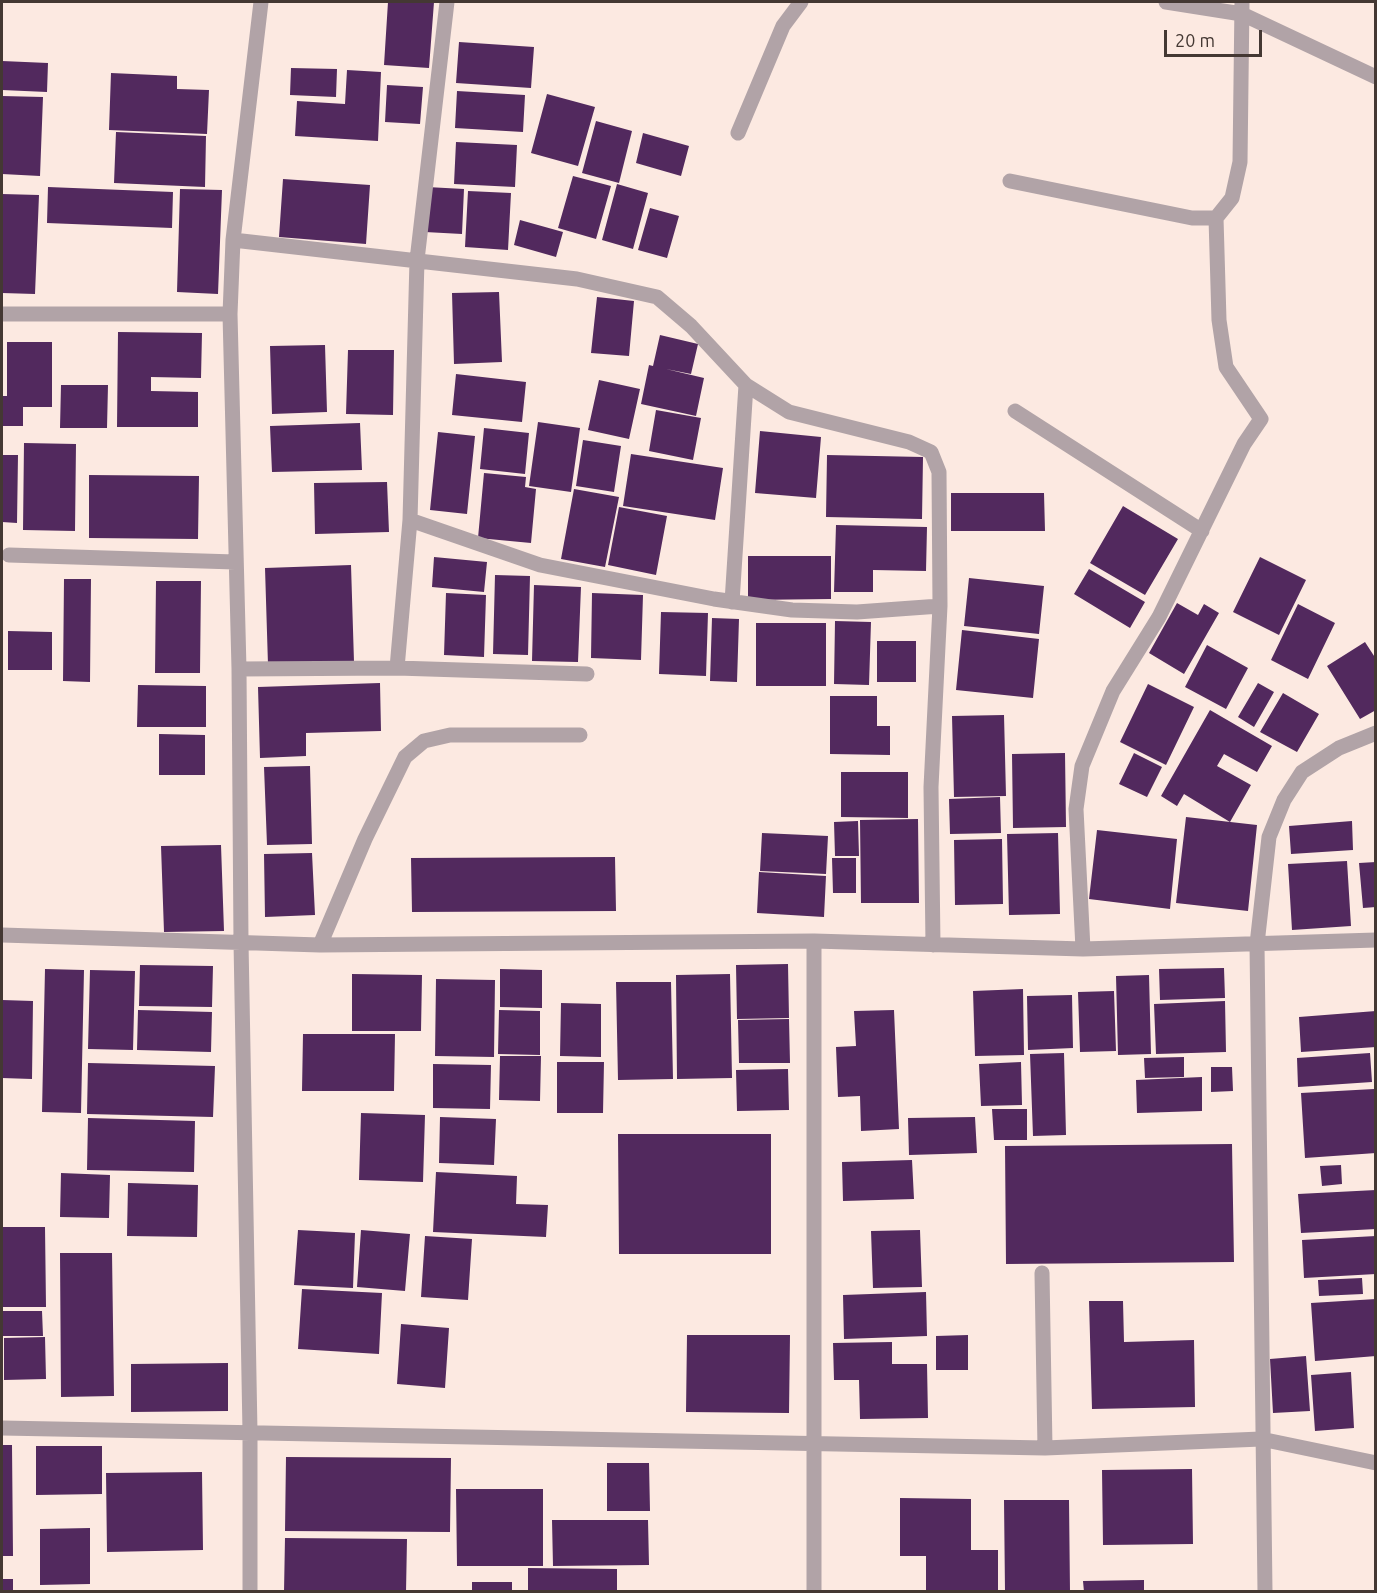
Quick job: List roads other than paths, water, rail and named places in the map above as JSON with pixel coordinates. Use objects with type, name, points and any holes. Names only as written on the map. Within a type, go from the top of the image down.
[{"type":"street","points":[[250,1592],[250,1432],[241,942],[239,669],[230,314],[233,240],[261,2]]},
{"type":"street","points":[[397,668],[410,520],[417,260],[447,2]]},
{"type":"street","points":[[738,133],[783,26],[801,2]]},
{"type":"street","points":[[1166,2],[1242,8],[1376,77]]},
{"type":"street","points":[[1083,949],[1076,809],[1082,766],[1113,691],[1159,617],[1244,444],[1261,419],[1242,395],[1226,367],[1219,320],[1216,218],[1232,198],[1240,162],[1242,8]]},
{"type":"street","points":[[1011,181],[1192,218],[1216,218]]},
{"type":"street","points":[[233,240],[576,279],[657,297],[691,326],[746,385],[789,412],[909,442],[931,452],[939,472],[940,606],[931,787],[933,945]]},
{"type":"street","points":[[2,314],[230,314]]},
{"type":"street","points":[[732,602],[746,385]]},
{"type":"street","points":[[1015,411],[1202,531]]},
{"type":"street","points":[[410,520],[540,565],[732,602],[792,610],[846,612],[940,606]]},
{"type":"street","points":[[9,555],[235,562]]},
{"type":"street","points":[[239,669],[397,668],[587,674]]},
{"type":"street","points":[[1265,1592],[1261,1440],[1257,944],[1269,837],[1284,800],[1302,772],[1339,748],[1376,733]]},
{"type":"street","points":[[321,945],[364,839],[405,757],[424,741],[450,735],[580,735]]},
{"type":"street","points":[[2,935],[321,945],[814,941],[1083,949],[1376,940]]},
{"type":"street","points":[[814,941],[814,1592]]},
{"type":"street","points":[[1042,1273],[1045,1448]]},
{"type":"street","points":[[2,1428],[815,1446],[1045,1448],[1261,1440],[1376,1463]]}]
